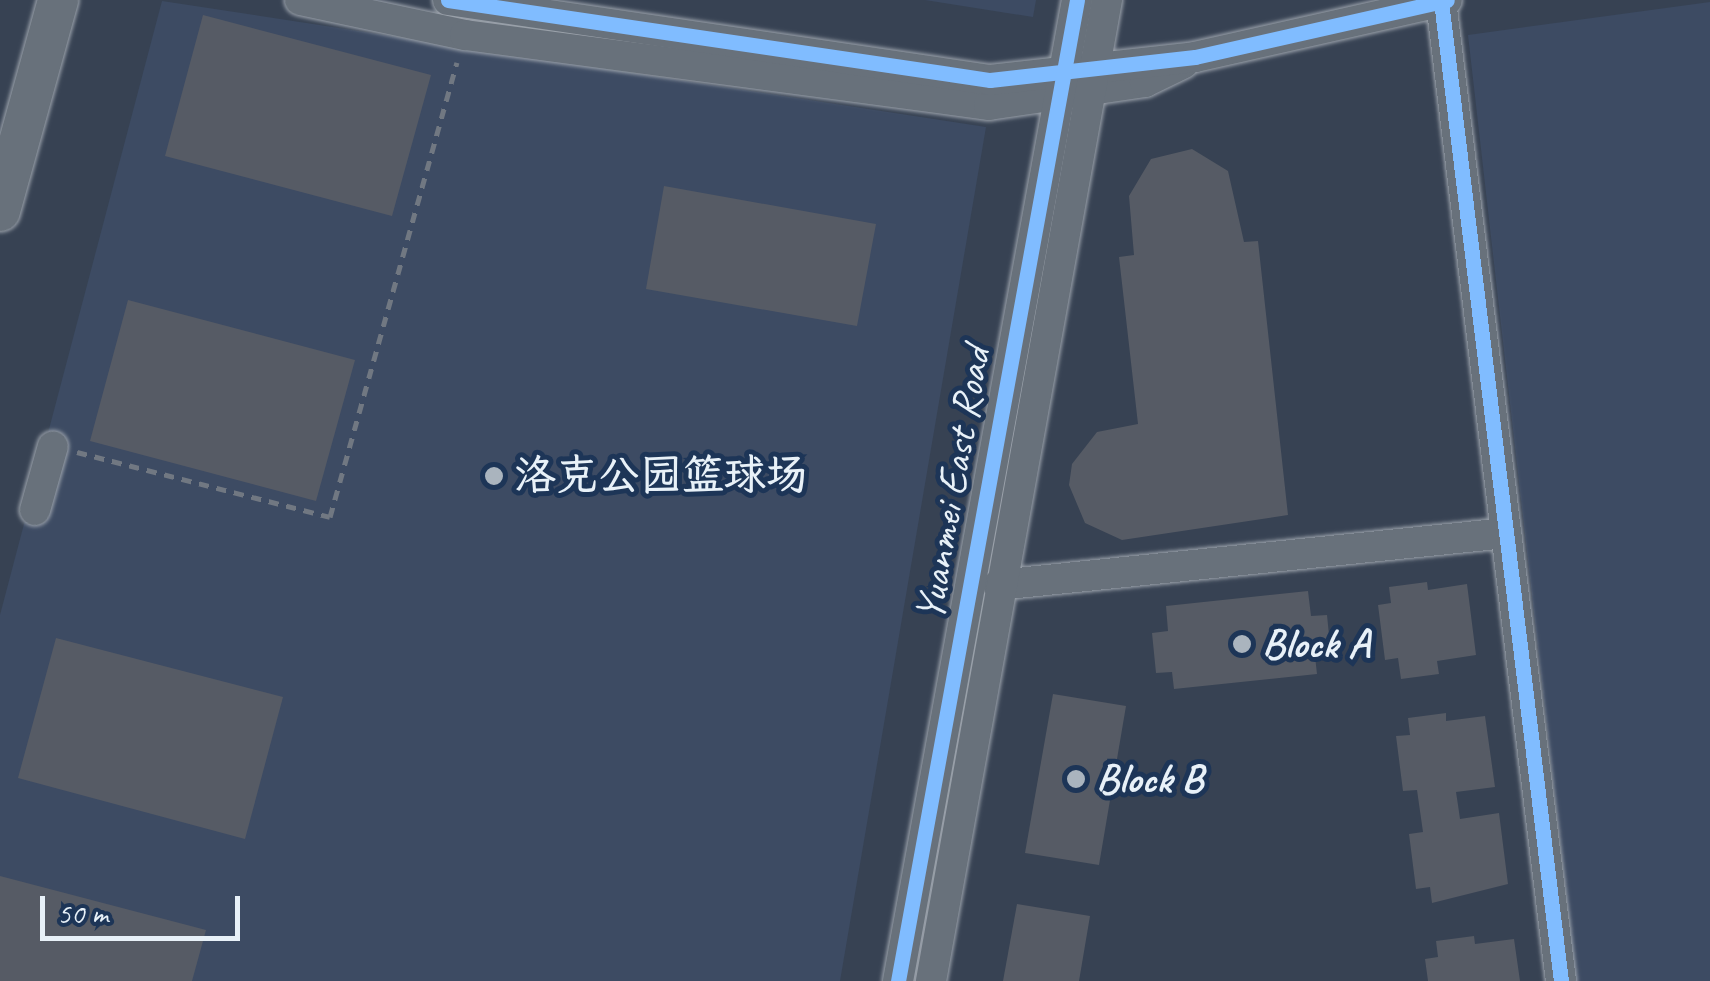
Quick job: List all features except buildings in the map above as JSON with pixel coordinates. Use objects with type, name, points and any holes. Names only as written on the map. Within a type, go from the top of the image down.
[{"type":"main road","points":[[0,211],[63,6]]},
{"type":"street","points":[[300,0],[464,35],[989,105],[1062,82]]},
{"type":"street","points":[[448,0],[990,80],[1062,82],[1093,78],[1145,82],[1195,58],[1444,0],[1561,981]]},
{"type":"street","name":"Yuanmei East Road","points":[[898,981],[1077,0]]},
{"type":"street","name":"Yuanmei East Road","points":[[931,981],[998,585],[1107,0]]},
{"type":"street","points":[[34,510],[54,446]]},
{"type":"street","points":[[998,585],[1506,533]]},
{"type":"path","points":[[54,446],[330,518],[464,35]]},
{"type":"shaded area","points":[[925,0],[1036,0],[1033,17]]},
{"type":"shaded area","points":[[162,1],[986,127],[840,981],[0,981],[0,615]]},
{"type":"shaded area","points":[[1710,2],[1710,981],[1576,981],[1468,35]]},
{"type":"cycle path","points":[[448,0],[990,80],[1195,57],[1447,0]]},
{"type":"cycle path","points":[[898,981],[1077,0]]},
{"type":"cycle path","points":[[1441,1],[1561,981]]},
{"type":"place","name":"洛克公园篮球场","points":[[494,476]]},
{"type":"place","name":"Block A","points":[[1242,644]]},
{"type":"place","name":"Block B","points":[[1076,779]]}]
